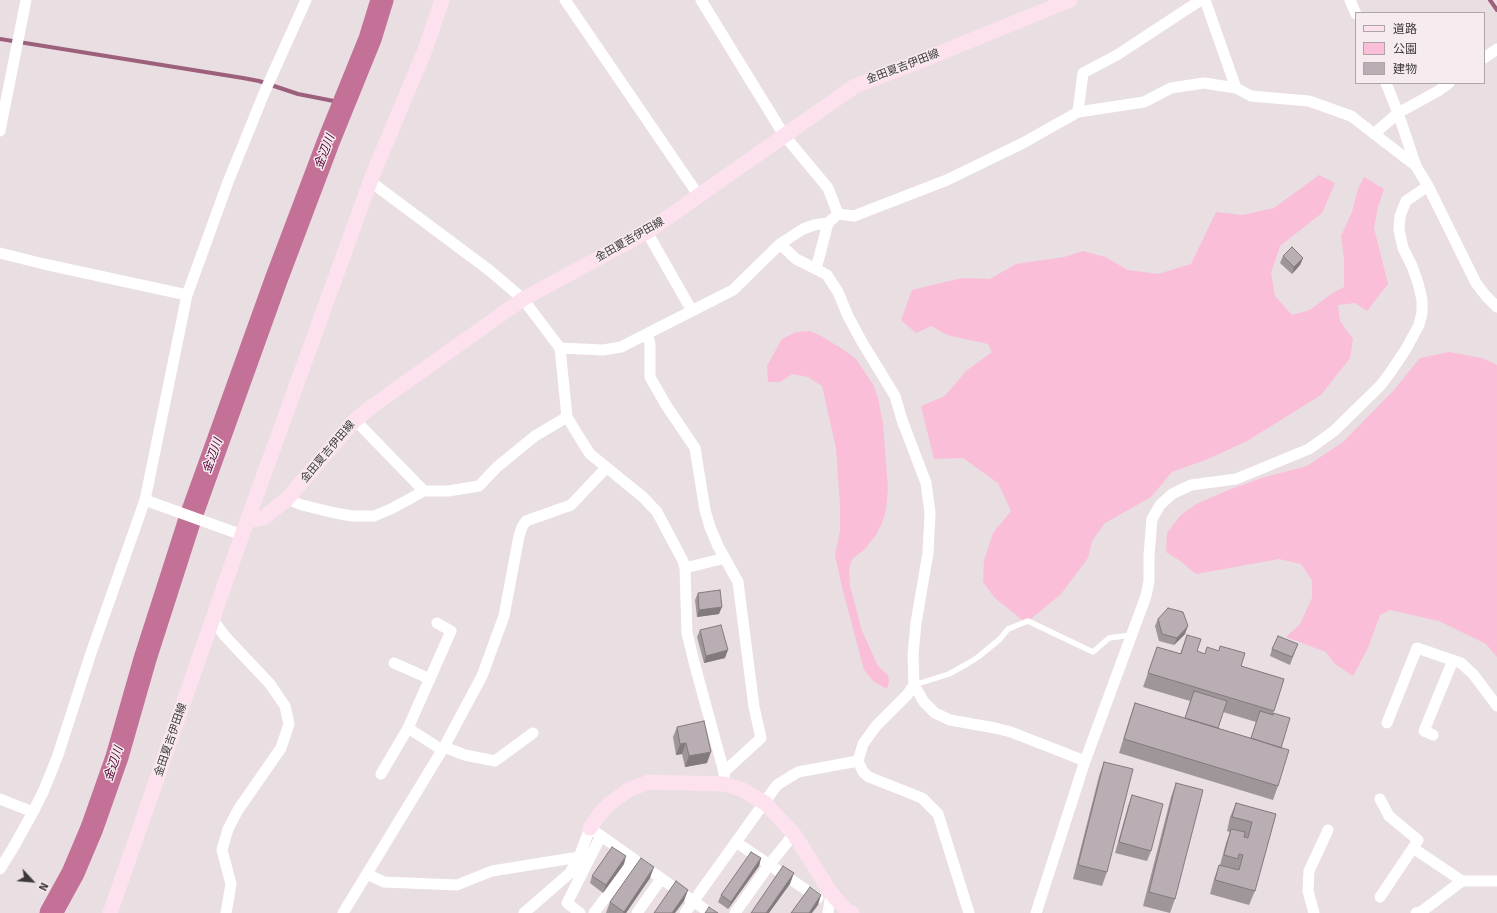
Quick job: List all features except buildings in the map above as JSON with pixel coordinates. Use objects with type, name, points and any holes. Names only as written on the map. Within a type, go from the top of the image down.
[{"type":"main road","name":"金田夏吉伊田線","points":[[110,913],[213,620],[241,529],[371,182],[425,50],[442,0]]},
{"type":"main road","name":"金田夏吉伊田線","points":[[241,529],[263,518],[287,500],[355,420],[523,299],[647,232],[855,86],[1070,0]]},
{"type":"main road","points":[[596,832],[599,815],[607,806],[628,790],[649,782],[724,778],[765,803],[794,834],[825,896],[852,913]]},
{"type":"street","points":[[0,131],[26,0]]},
{"type":"street","points":[[0,869],[33,812],[44,790],[58,755],[91,653],[145,500],[187,295],[228,182],[306,0]]},
{"type":"street","points":[[565,0],[699,196]]},
{"type":"street","points":[[701,0],[784,135],[828,188],[838,214]]},
{"type":"street","points":[[1078,112],[1083,72],[1117,55],[1201,0]]},
{"type":"street","points":[[1205,0],[1236,88]]},
{"type":"street","points":[[1350,0],[1355,12]]},
{"type":"street","points":[[1485,57],[1497,49]]},
{"type":"street","points":[[560,348],[603,350],[621,347],[733,290],[780,244],[803,229],[828,222],[838,214],[854,216],[947,180],[1023,143],[1078,112],[1144,102],[1171,88],[1204,83],[1236,88],[1251,96],[1309,101],[1351,116],[1416,166]]},
{"type":"street","points":[[1386,84],[1416,166],[1428,186],[1476,283],[1497,307]]},
{"type":"street","points":[[1374,134],[1398,113],[1448,84]]},
{"type":"street","points":[[371,182],[489,270],[523,299],[560,348],[567,417],[590,454],[628,484],[657,512],[683,561],[685,568],[687,632],[724,778]]},
{"type":"street","points":[[1036,913],[1085,761],[1146,596],[1149,581],[1149,555],[1152,519],[1160,505],[1172,494],[1191,485],[1236,479],[1308,449],[1334,431],[1349,418],[1390,373],[1419,325],[1422,313],[1422,300],[1418,283],[1403,248],[1399,230],[1400,216],[1406,201],[1428,186]]},
{"type":"street","points":[[816,270],[828,222]]},
{"type":"street","points":[[647,232],[692,310]]},
{"type":"street","points":[[780,244],[796,259],[827,274],[838,292],[848,316],[862,342],[895,396],[902,420],[926,482],[930,513],[928,553],[912,655],[914,686],[924,702],[935,713],[950,720],[1011,732],[1085,761]]},
{"type":"street","points":[[0,253],[187,295]]},
{"type":"street","points":[[647,334],[650,344],[650,377],[666,405],[695,448],[705,510],[710,527],[738,582],[754,707],[761,738],[724,778]]},
{"type":"street","points":[[287,500],[335,513],[352,516],[374,516],[391,509],[424,491],[448,491],[479,486],[498,467],[534,436],[567,417]]},
{"type":"street","points":[[355,420],[424,491]]},
{"type":"street","points":[[343,913],[443,748],[482,676],[504,616],[522,527],[526,521],[571,505],[606,468]]},
{"type":"street","points":[[145,500],[241,529]]},
{"type":"street","points":[[685,568],[725,558]]},
{"type":"street","points":[[213,620],[224,635],[270,684],[285,706],[289,724],[281,748],[238,810],[228,829],[222,850],[231,884],[226,913]]},
{"type":"street","points":[[381,774],[408,728],[451,631],[437,623]]},
{"type":"street","points":[[1387,722],[1417,648],[1461,663],[1473,674],[1497,706]]},
{"type":"street","points":[[1433,735],[1424,731],[1453,660]]},
{"type":"street","points":[[394,663],[430,679]]},
{"type":"street","points":[[914,686],[876,726],[863,744],[858,761],[863,772],[869,778],[922,798],[938,814],[969,913]]},
{"type":"street","points":[[408,728],[443,748],[465,755],[495,761],[533,733]]},
{"type":"street","points":[[685,913],[777,785],[798,772],[858,761]]},
{"type":"street","points":[[0,799],[33,812]]},
{"type":"street","points":[[1380,799],[1389,816],[1418,840],[1380,897]]},
{"type":"street","points":[[1314,913],[1308,891],[1309,871],[1328,830]]},
{"type":"street","points":[[524,913],[570,873],[596,832]]},
{"type":"street","points":[[596,832],[710,913]]},
{"type":"street","points":[[580,913],[567,903],[596,832]]},
{"type":"street","points":[[735,913],[769,865],[794,834]]},
{"type":"street","points":[[736,842],[769,865],[825,896],[828,913]]},
{"type":"street","points":[[1413,848],[1462,881],[1497,881]]},
{"type":"street","points":[[367,874],[384,882],[457,885],[492,871],[579,857]]},
{"type":"street","points":[[594,913],[634,859]]},
{"type":"street","points":[[637,913],[661,879]]},
{"type":"street","points":[[1416,913],[1421,912],[1462,881]]},
{"type":"lane","points":[[914,686],[949,674],[967,664],[1000,639],[1008,629],[1028,621],[1093,652],[1109,638],[1131,635]]},
{"type":"green space","points":[[1319,175],[1335,183],[1322,213],[1280,246],[1271,273],[1275,296],[1292,315],[1310,310],[1331,294],[1344,287],[1344,259],[1341,236],[1352,212],[1358,189],[1364,177],[1384,189],[1378,207],[1374,228],[1388,284],[1367,311],[1355,303],[1338,305],[1340,321],[1353,339],[1350,358],[1321,395],[1247,441],[1208,459],[1172,472],[1151,497],[1105,523],[1092,541],[1088,558],[1061,594],[1026,623],[995,598],[983,582],[984,561],[993,533],[1011,511],[998,483],[963,458],[934,459],[921,406],[945,396],[966,371],[992,352],[988,344],[947,335],[931,326],[916,333],[901,320],[912,290],[962,278],[990,279],[1016,264],[1064,257],[1083,251],[1105,257],[1128,270],[1158,274],[1191,264],[1216,212],[1243,215],[1274,208]]},
{"type":"green space","points":[[810,331],[844,350],[856,359],[874,386],[878,398],[883,423],[888,488],[886,510],[876,535],[865,549],[852,559],[849,569],[850,586],[862,631],[878,666],[888,675],[889,682],[887,689],[874,682],[864,670],[835,555],[840,531],[840,506],[836,448],[822,386],[808,377],[792,374],[780,382],[768,382],[767,366],[782,339],[796,332]]},
{"type":"green space","points":[[1449,352],[1482,358],[1497,365],[1497,657],[1486,644],[1439,621],[1390,610],[1380,615],[1368,648],[1353,676],[1335,664],[1326,652],[1286,637],[1300,624],[1312,598],[1312,580],[1301,564],[1279,559],[1196,574],[1179,560],[1166,552],[1167,533],[1180,516],[1196,504],[1231,489],[1265,477],[1307,466],[1343,442],[1393,391],[1420,358]]},
{"type":"waterway","name":"金辺川","points":[[51,913],[73,873],[92,828],[117,757],[145,659],[190,519],[276,280],[329,140],[370,39],[382,0]]},
{"type":"waterway","points":[[1490,0],[1497,10]]},
{"type":"waterway","points":[[0,39],[243,78],[259,81],[298,94],[344,103]]}]
